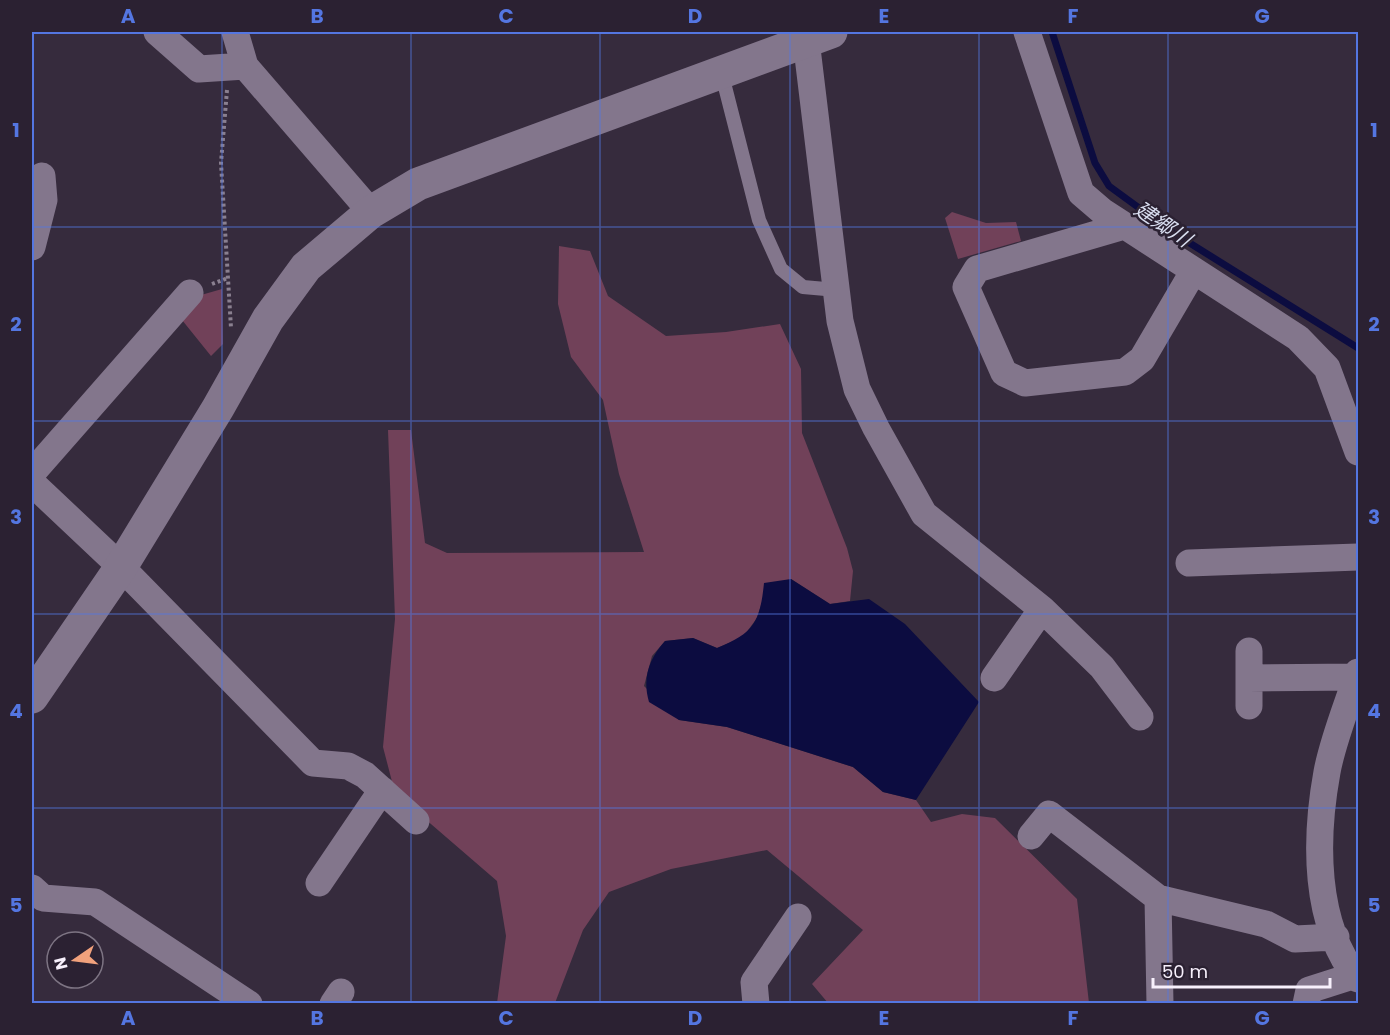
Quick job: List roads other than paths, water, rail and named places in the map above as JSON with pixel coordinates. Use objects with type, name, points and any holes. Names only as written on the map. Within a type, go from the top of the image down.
[{"type":"street","points":[[157,32],[199,69],[237,67]]},
{"type":"street","points":[[235,32],[237,67],[371,212]]},
{"type":"street","points":[[1027,32],[1081,193],[1124,226],[1298,338],[1327,368],[1359,452]]},
{"type":"street","points":[[32,697],[121,567],[218,408],[268,318],[306,267],[371,212],[418,184],[818,35],[840,321],[857,389],[924,513],[1042,609],[1102,668],[1140,717]]},
{"type":"street","points":[[32,247],[44,200],[42,176]]},
{"type":"street","points":[[1124,226],[977,269],[966,286],[1004,373],[1025,383],[1125,372],[1142,359],[1193,272]]},
{"type":"street","points":[[32,473],[190,293]]},
{"type":"street","points":[[32,483],[121,567],[313,763],[348,766],[365,775],[416,821]]},
{"type":"street","points":[[1189,563],[1359,557]]},
{"type":"street","points":[[994,678],[1042,609]]},
{"type":"street","points":[[1249,651],[1249,706]]},
{"type":"street","points":[[1249,678],[1358,674],[1328,770],[1319,836],[1327,915],[1344,940],[1357,977],[1309,990],[1306,1004]]},
{"type":"street","points":[[319,883],[382,790]]},
{"type":"street","points":[[1030,836],[1049,814],[1158,898],[1266,924],[1295,939],[1344,940]]},
{"type":"street","points":[[32,888],[43,898],[95,902],[249,1004]]},
{"type":"street","points":[[1158,898],[1160,1004]]},
{"type":"street","points":[[756,1004],[754,982],[798,916]]},
{"type":"lane","points":[[721,71],[759,220],[781,269],[803,286],[837,290]]},
{"type":"waterway","name":"建郷川","points":[[1052,32],[1095,163],[1109,186],[1172,232],[1358,348]]}]
